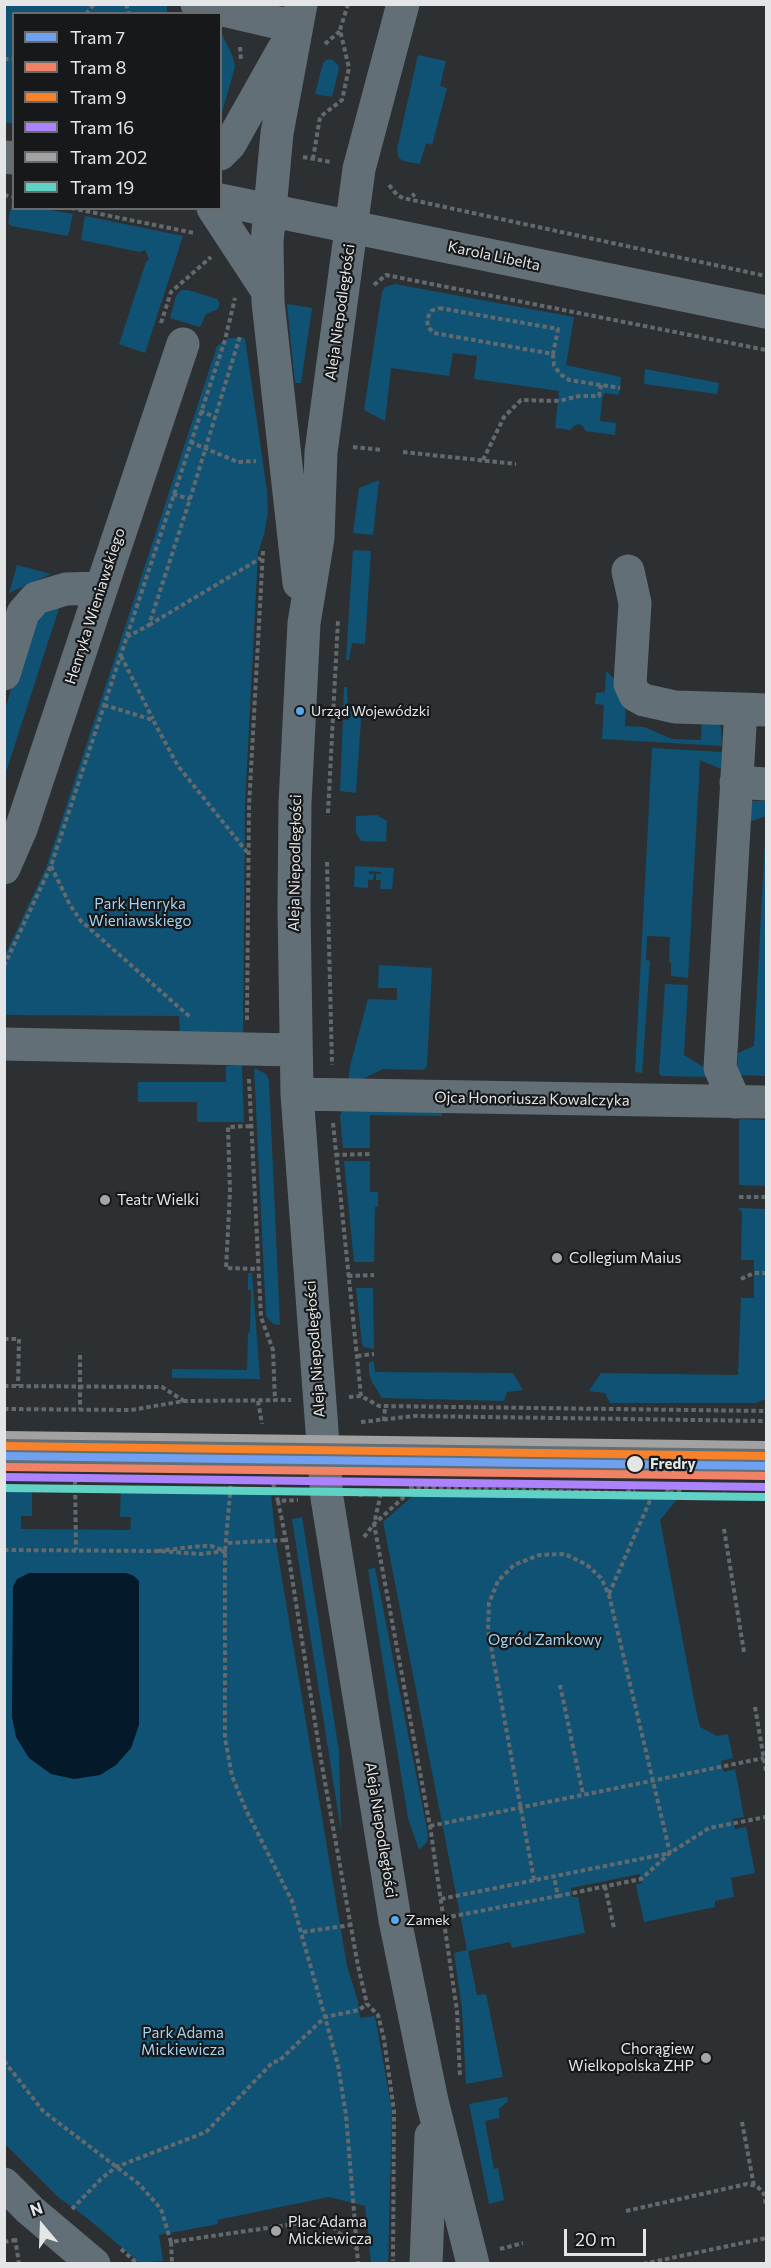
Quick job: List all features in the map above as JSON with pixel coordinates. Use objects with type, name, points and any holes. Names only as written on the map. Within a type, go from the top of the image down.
[{"type":"street","points":[[197,4],[299,16],[230,144],[222,152]]},
{"type":"street","name":"Aleja Niepodległości","points":[[402,4],[359,169],[321,452],[318,538],[304,624],[294,908],[297,1094],[327,1498],[395,1920],[432,2101],[483,2257]]},
{"type":"street","name":"Aleja Niepodległości","points":[[299,16],[277,133],[269,209],[254,296],[304,624]]},
{"type":"street","name":"Karola Libelta","points":[[222,200],[766,312]]},
{"type":"street","points":[[214,210],[254,296]]},
{"type":"street","name":"Henryka Wieniawskiego","points":[[4,868],[13,823],[100,588],[183,344]]},
{"type":"street","points":[[628,571],[635,603],[630,684],[635,695],[644,700],[675,706],[754,710],[751,783],[720,1068],[751,1102]]},
{"type":"street","points":[[4,674],[23,613],[36,598],[66,589],[100,588]]},
{"type":"street","points":[[4,1044],[296,1050]]},
{"type":"street","name":"Ojca Honoriusza Kowalczyka","points":[[297,1094],[751,1102]]},
{"type":"street","points":[[4,1449],[766,1460]]},
{"type":"street","name":"Aleja Niepodległości","points":[[426,2264],[432,2101]]},
{"type":"street","points":[[4,2184],[94,2264]]},
{"type":"path","points":[[313,159],[320,117],[342,100],[345,89],[349,68],[340,30],[348,4]]},
{"type":"path","points":[[293,155],[336,163]]},
{"type":"path","points":[[387,180],[391,190],[403,198],[766,276]]},
{"type":"path","points":[[81,210],[194,232],[202,239]]},
{"type":"path","points":[[373,287],[386,275],[388,266]]},
{"type":"path","points":[[386,275],[766,350]]},
{"type":"path","points":[[4,966],[51,866],[225,340],[237,290],[254,296]]},
{"type":"path","points":[[553,354],[434,333],[428,327],[427,319],[431,311],[440,309],[558,329],[553,354],[554,365],[560,374],[569,380],[620,388]]},
{"type":"path","points":[[148,625],[190,499],[242,329]]},
{"type":"path","points":[[483,460],[504,417],[521,400],[559,401],[579,396],[599,396],[601,385]]},
{"type":"path","points":[[200,411],[215,417]]},
{"type":"path","points":[[351,458],[353,435]]},
{"type":"path","points":[[190,442],[238,462],[266,461]]},
{"type":"path","points":[[352,447],[382,450]]},
{"type":"path","points":[[403,452],[516,464]]},
{"type":"path","points":[[173,494],[190,499]]},
{"type":"path","points":[[265,546],[262,558],[236,1048],[250,1126],[261,1317],[273,1350],[275,1401]]},
{"type":"path","points":[[126,638],[262,558]]},
{"type":"path","points":[[327,820],[338,618]]},
{"type":"path","points":[[121,655],[178,766],[248,852]]},
{"type":"path","points":[[104,705],[153,720]]},
{"type":"path","points":[[327,860],[329,996],[335,1109],[332,1115],[361,1396]]},
{"type":"path","points":[[51,866],[70,905],[81,921],[236,1048]]},
{"type":"path","points":[[250,1126],[228,1127],[230,1192],[226,1269],[257,1269]]},
{"type":"path","points":[[335,1155],[370,1154]]},
{"type":"path","points":[[739,1197],[766,1197]]},
{"type":"path","points":[[741,1280],[754,1273],[766,1273]]},
{"type":"path","points":[[348,1275],[374,1275]]},
{"type":"path","points":[[4,1339],[19,1339],[18,1386]]},
{"type":"path","points":[[357,1356],[374,1354]]},
{"type":"path","points":[[80,1355],[80,1409]]},
{"type":"path","points":[[4,1386],[162,1387],[184,1401]]},
{"type":"path","points":[[351,1396],[361,1396],[380,1407],[766,1410]]},
{"type":"path","points":[[4,1409],[131,1410],[184,1401],[287,1400]]},
{"type":"path","points":[[353,1423],[415,1416],[766,1421]]},
{"type":"path","points":[[64,1478],[75,1478],[76,1550]]},
{"type":"path","points":[[231,1482],[228,1543],[225,1551],[225,1738],[232,1776],[246,1810],[292,1901],[303,1932],[326,2017],[338,2065],[346,2115],[358,2264]]},
{"type":"path","points":[[273,1483],[286,1540],[321,1760],[351,1925],[367,2004],[378,2015],[394,2111],[393,2264]]},
{"type":"path","points":[[339,1568],[374,1524],[414,1488]]},
{"type":"path","points":[[359,1495],[381,1493],[374,1524],[430,1826],[457,2011],[461,2085]]},
{"type":"path","points":[[609,1595],[652,1496],[668,1493]]},
{"type":"path","points":[[278,1501],[300,1500]]},
{"type":"path","points":[[724,1529],[744,1652]]},
{"type":"path","points":[[228,1543],[286,1540]]},
{"type":"path","points":[[157,1551],[210,1546],[225,1551]]},
{"type":"path","points":[[4,1550],[157,1551],[201,1554],[225,1551]]},
{"type":"path","points":[[534,1880],[488,1630],[489,1603],[498,1581],[514,1565],[539,1555],[565,1554],[587,1565],[601,1578],[609,1595],[670,1853]]},
{"type":"path","points":[[560,1685],[583,1794]]},
{"type":"path","points":[[755,1707],[766,1771]]},
{"type":"path","points":[[430,1826],[764,1758]]},
{"type":"path","points":[[444,1918],[641,1879],[670,1853],[709,1828],[766,1817]]},
{"type":"path","points":[[441,1899],[670,1853]]},
{"type":"path","points":[[554,1877],[558,1896]]},
{"type":"path","points":[[605,1886],[614,1928]]},
{"type":"path","points":[[303,1932],[351,1925]]},
{"type":"path","points":[[55,2231],[68,2218],[73,2207],[116,2167],[206,2132],[273,2062],[279,2061],[326,2017],[359,2010],[367,2004]]},
{"type":"path","points":[[4,2061],[6,2068],[43,2111],[139,2184],[161,2209],[171,2242],[172,2264]]},
{"type":"path","points":[[742,2122],[754,2186]]},
{"type":"path","points":[[626,2211],[747,2184],[757,2186],[764,2194],[766,2205]]},
{"type":"path","points":[[171,2242],[329,2219],[336,2230],[357,2248]]},
{"type":"path","points":[[643,2264],[766,2238]]},
{"type":"path","points":[[4,2242],[15,2240]]},
{"type":"path","points":[[483,2257],[523,2243]]},
{"type":"green space","points":[[4,5],[167,5],[167,12],[12,12],[12,124],[5,122]]},
{"type":"green space","points":[[222,34],[233,57],[235,67],[222,112]]},
{"type":"green space","points":[[418,55],[446,61],[440,86],[447,88],[432,145],[426,143],[420,164],[403,161],[399,158],[397,149]]},
{"type":"green space","points":[[331,59],[339,69],[332,97],[315,94],[323,63]]},
{"type":"green space","points":[[12,202],[12,210],[50,210],[73,214],[68,236],[11,226],[8,223]]},
{"type":"green space","points":[[85,216],[183,236],[145,353],[119,344],[146,262],[149,259],[145,250],[140,252],[81,240]]},
{"type":"green space","points":[[395,284],[574,317],[566,365],[621,377],[619,395],[604,393],[602,401],[600,421],[616,423],[615,435],[585,431],[584,427],[579,424],[571,430],[555,428],[559,391],[474,379],[477,356],[453,353],[449,376],[391,368],[385,421],[364,410],[382,292],[385,287]]},
{"type":"green space","points":[[181,290],[217,299],[219,307],[206,314],[200,327],[170,318],[176,296]]},
{"type":"green space","points":[[287,304],[312,308],[301,383],[295,383]]},
{"type":"green space","name":"Park Henryka Wieniawskiego","points":[[229,338],[245,338],[267,491],[268,513],[258,553],[245,805],[243,1037],[180,1036],[179,1016],[5,1015],[5,955],[46,868],[217,346]]},
{"type":"green space","points":[[645,369],[719,383],[717,394],[644,384]]},
{"type":"green space","points":[[379,480],[373,535],[353,533],[359,488]]},
{"type":"green space","points":[[353,550],[371,551],[365,644],[352,643],[349,660],[346,660]]},
{"type":"green space","points":[[17,565],[51,574],[9,593]]},
{"type":"green space","points":[[62,599],[5,775],[5,710],[33,614]]},
{"type":"green space","points":[[606,671],[626,690],[625,726],[644,727],[672,739],[701,740],[702,719],[718,723],[721,727],[722,746],[602,739],[604,705],[595,704],[596,693],[605,692]]},
{"type":"green space","points":[[344,687],[347,687],[348,704],[362,705],[356,793],[340,791],[343,720],[349,720],[350,714],[343,713]]},
{"type":"green space","points":[[652,748],[722,752],[721,769],[700,760],[688,978],[671,976],[670,937],[647,936],[646,960],[650,961],[642,1073],[635,1072]]},
{"type":"green space","points":[[753,801],[766,801],[766,816],[746,823],[749,804]]},
{"type":"green space","points":[[377,815],[387,821],[386,842],[361,841],[356,833],[356,816]]},
{"type":"green space","points":[[766,822],[766,1076],[737,1075],[738,1053],[754,1046]]},
{"type":"green space","points":[[355,866],[394,868],[392,889],[380,889],[381,880],[376,880],[376,874],[381,874],[381,872],[369,871],[369,874],[374,874],[373,880],[368,880],[368,888],[354,887]]},
{"type":"green space","points":[[379,965],[432,968],[427,1066],[423,1070],[383,1069],[356,1082],[348,1082],[350,1066],[368,999],[397,1000],[397,988],[378,988]]},
{"type":"green space","points":[[665,984],[688,985],[684,1055],[705,1068],[711,1077],[661,1076],[659,1073]]},
{"type":"green space","points":[[242,1065],[244,1122],[197,1122],[197,1102],[138,1102],[138,1082],[226,1082],[226,1066]]},
{"type":"green space","points":[[254,1068],[266,1074],[269,1080],[280,1325],[273,1324],[266,1316]]},
{"type":"green space","points":[[348,1109],[442,1111],[442,1116],[370,1115],[370,1148],[343,1148],[340,1116],[342,1111]]},
{"type":"green space","points":[[739,1119],[766,1120],[766,1186],[739,1185]]},
{"type":"green space","points":[[344,1161],[370,1161],[370,1192],[378,1192],[378,1206],[375,1207],[374,1262],[354,1262]]},
{"type":"green space","points":[[739,1208],[766,1209],[766,1399],[755,1403],[610,1403],[605,1393],[589,1391],[601,1373],[738,1375],[741,1298],[754,1298],[754,1260],[741,1260],[742,1211]]},
{"type":"green space","points":[[248,1273],[252,1273],[260,1379],[172,1378],[172,1369],[247,1370],[251,1290],[248,1290]]},
{"type":"green space","points":[[356,1288],[373,1288],[374,1349],[364,1347],[362,1343]]},
{"type":"green space","points":[[374,1361],[375,1372],[513,1373],[523,1390],[507,1392],[504,1401],[382,1398],[369,1373],[369,1362]]},
{"type":"green space","name":"Park Adama Mickiewicza","points":[[4,1486],[32,1486],[32,1516],[21,1516],[21,1529],[130,1530],[131,1517],[120,1517],[121,1486],[266,1489],[271,1494],[276,1543],[347,1966],[358,2001],[360,2018],[375,2016],[392,2111],[388,2263],[371,2263],[365,2206],[329,2197],[217,2220],[218,2224],[159,2235],[163,2261],[140,2263],[87,2218],[58,2197],[5,2144]]},
{"type":"green space","name":"Ogród Zamkowy","points":[[417,1492],[679,1497],[660,1520],[694,1700],[700,1727],[717,1736],[728,1734],[733,1758],[721,1761],[724,1772],[735,1769],[744,1817],[732,1819],[735,1829],[746,1827],[755,1873],[731,1878],[734,1897],[715,1901],[715,1907],[644,1922],[636,1885],[642,1883],[640,1874],[571,1888],[572,1897],[578,1897],[585,1933],[512,1948],[510,1942],[468,1951],[477,1995],[486,1994],[503,2077],[466,2084],[462,2009],[454,1953],[467,1950],[383,1522]]},
{"type":"green space","points":[[302,1517],[339,1751],[341,1831],[292,1519]]},
{"type":"green space","points":[[375,1568],[428,1834],[427,1842],[419,1850],[408,1818],[368,1569]]},
{"type":"green space","points":[[507,2097],[508,2101],[499,2109],[499,2118],[485,2121],[494,2169],[498,2168],[504,2200],[489,2204],[469,2104]]},
{"type":"shaded area","points":[[29,1573],[126,1573],[139,1581],[139,1725],[131,1748],[116,1765],[100,1775],[74,1779],[51,1774],[29,1758],[16,1737],[12,1717],[13,1587],[17,1579]]},
{"type":"tram line","name":"202","points":[[4,1435],[766,1445]]},
{"type":"tram line","name":"9","points":[[4,1446],[766,1456]]},
{"type":"tram line","name":"7","points":[[4,1456],[766,1466]]},
{"type":"tram line","name":"8","points":[[4,1467],[766,1476]]},
{"type":"tram line","name":"16","points":[[4,1477],[766,1487]]},
{"type":"tram line","name":"19","points":[[4,1488],[766,1497]]},
{"type":"place","name":"Urząd Wojewódzki","points":[[300,711]]},
{"type":"place","name":"Teatr Wielki","points":[[105,1200]]},
{"type":"place","name":"Collegium Maius","points":[[557,1258]]},
{"type":"place","name":"Fredry","points":[[635,1464]]},
{"type":"place","name":"Zamek","points":[[395,1920]]},
{"type":"place","name":"Chorągiew Wielkopolska ZHP","points":[[706,2058]]},
{"type":"place","name":"Plac Adama Mickiewicza","points":[[276,2231]]}]
